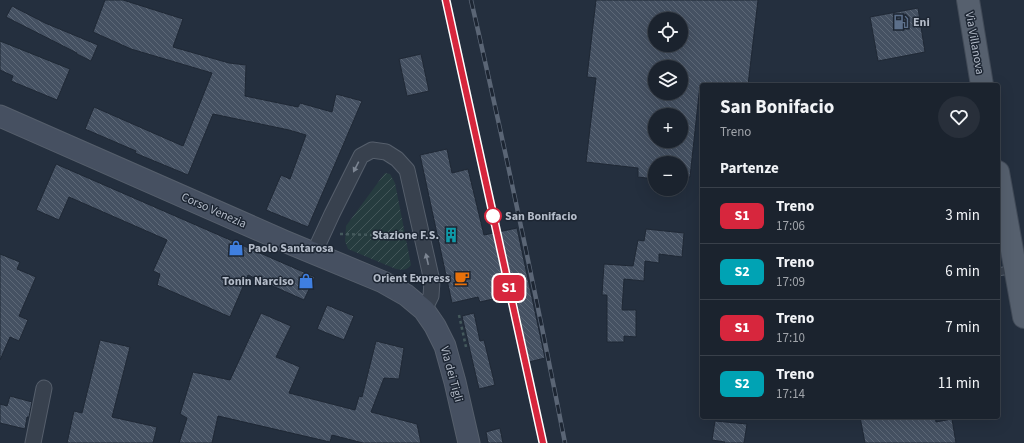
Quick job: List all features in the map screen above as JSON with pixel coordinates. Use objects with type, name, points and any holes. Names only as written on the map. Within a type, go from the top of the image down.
[{"type":"main road","name":"Via Villanova","points":[[968,0],[982,83]]},
{"type":"main road","points":[[1000,194],[1007,271],[1024,316]]},
{"type":"street","name":"Corso Venezia","points":[[0,116],[383,282],[406,295],[424,310]]},
{"type":"street","points":[[314,253],[361,156],[372,150],[386,152],[397,159],[407,170],[432,281],[431,296],[424,310]]},
{"type":"street","name":"Via dei Tigli","points":[[424,310],[435,326],[445,346],[469,443]]},
{"type":"street","points":[[33,443],[44,388]]},
{"type":"path","points":[[336,234],[373,235],[419,228]]},
{"type":"green space","points":[[385,173],[390,174],[395,183],[411,265],[404,270],[396,269],[348,249],[345,241],[346,226]]},
{"type":"building","points":[[105,0],[123,0],[183,19],[173,47],[229,63],[246,65],[245,96],[298,107],[300,103],[332,112],[336,94],[362,101],[308,227],[266,210],[281,175],[290,179],[306,135],[213,114],[188,175],[135,153],[136,151],[85,129],[94,107],[183,146],[212,73],[131,49],[93,32]]},
{"type":"building","points":[[596,0],[758,0],[748,83],[700,83],[690,177],[688,177],[688,156],[648,156],[648,178],[638,177],[638,168],[586,162],[596,78],[587,77]]},
{"type":"building","points":[[12,6],[45,23],[98,45],[91,61],[6,17]]},
{"type":"building","points":[[918,8],[925,52],[878,61],[870,17]]},
{"type":"building","points":[[0,41],[70,69],[57,100],[11,81],[13,76],[0,70]]},
{"type":"building","points":[[421,54],[429,91],[407,96],[399,59]]},
{"type":"building","points":[[447,149],[452,173],[468,169],[484,235],[517,228],[545,358],[529,362],[515,294],[480,302],[478,297],[452,303],[420,155]]},
{"type":"building","points":[[56,164],[315,277],[304,300],[248,275],[230,317],[157,285],[160,274],[153,271],[167,240],[69,197],[59,220],[36,210]]},
{"type":"building","points":[[646,229],[684,233],[682,257],[659,254],[659,263],[645,261],[644,281],[624,279],[622,310],[636,310],[636,337],[624,336],[624,342],[607,342],[607,295],[602,295],[604,264],[633,266],[638,240],[644,241]]},
{"type":"building","points":[[0,254],[20,262],[17,269],[36,277],[19,316],[28,320],[19,341],[10,337],[0,360]]},
{"type":"building","points":[[327,305],[354,316],[344,340],[317,329]]},
{"type":"building","points":[[261,313],[291,326],[276,357],[300,367],[289,393],[355,410],[359,396],[362,397],[376,341],[404,348],[399,379],[384,378],[371,412],[417,424],[421,443],[363,443],[332,435],[330,442],[218,416],[212,443],[179,443],[187,418],[180,414],[193,372],[230,380]]},
{"type":"building","points":[[474,313],[480,341],[484,340],[495,385],[479,389],[462,316]]},
{"type":"building","points":[[100,340],[130,347],[112,417],[157,427],[153,443],[67,443],[74,411],[82,413]]},
{"type":"building","points":[[10,396],[32,402],[25,429],[0,423],[0,404],[7,406]]},
{"type":"building","points":[[860,419],[935,419],[936,422],[952,419],[956,443],[865,443]]},
{"type":"building","points":[[715,421],[747,424],[744,443],[724,443],[725,442],[712,440]]},
{"type":"building","points":[[500,428],[503,443],[488,443],[486,432]]},
{"type":"railway","points":[[446,0],[543,443]]},
{"type":"railway","points":[[471,0],[520,221],[565,443]]},
{"type":"train","name":"S1","points":[[446,0],[543,443]]},
{"type":"place","name":"Eni","points":[[901,22]]},
{"type":"place","name":"San Bonifacio","points":[[493,216]]},
{"type":"place","name":"Stazione F.S.","points":[[451,235]]},
{"type":"place","name":"Paolo Santarosa","points":[[236,248]]},
{"type":"place","name":"Orient Express","points":[[462,278]]},
{"type":"place","name":"Tonin Narciso","points":[[306,281]]}]
